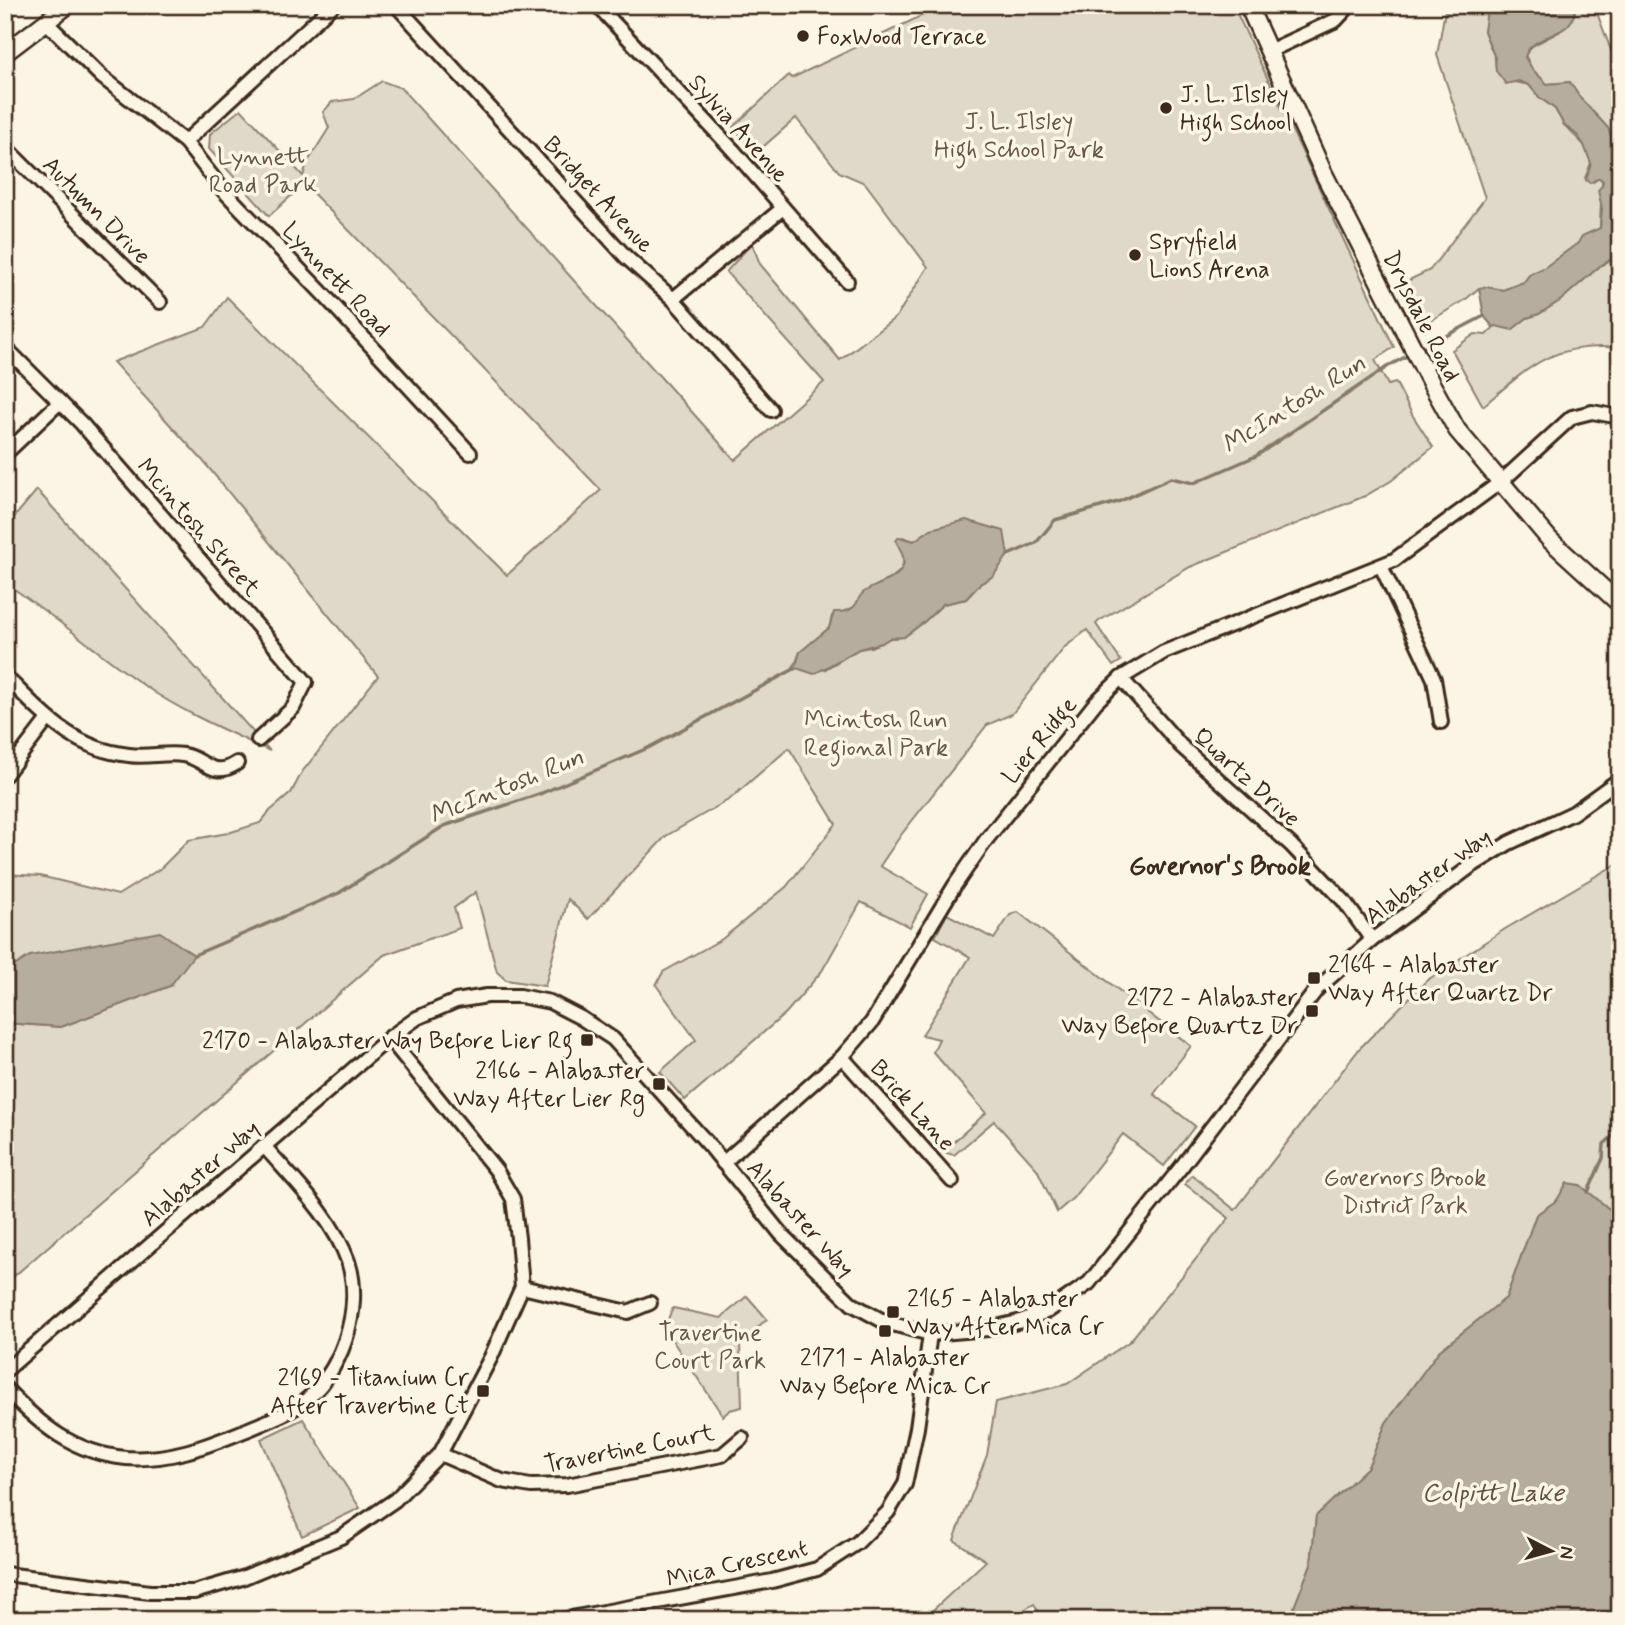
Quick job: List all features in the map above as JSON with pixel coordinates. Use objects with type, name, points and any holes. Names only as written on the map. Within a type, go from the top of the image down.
[{"type":"street","points":[[5,53],[68,5]]},
{"type":"street","points":[[185,142],[333,5]]},
{"type":"street","name":"Bridget Avenue","points":[[396,5],[626,257],[673,299],[771,410]]},
{"type":"street","name":"Sylvia Avenue","points":[[597,5],[733,150],[847,281]]},
{"type":"street","name":"Drysdale Road","points":[[1248,5],[1324,174],[1457,430],[1550,540],[1620,604]]},
{"type":"street","points":[[1269,51],[1336,20],[1350,5]]},
{"type":"street","name":"Lynnett Road","points":[[47,23],[102,77],[185,142],[223,190],[470,453]]},
{"type":"street","name":"Autumn Drive","points":[[5,147],[160,302]]},
{"type":"street","points":[[673,299],[783,208]]},
{"type":"street","name":"Mcintosh Street","points":[[5,347],[82,424],[306,682],[293,708],[258,740]]},
{"type":"street","points":[[5,454],[60,402]]},
{"type":"street","name":"Lier Ridge","points":[[723,1163],[842,1057],[872,1022],[955,885],[986,840],[1096,702],[1121,678],[1156,656],[1394,560],[1436,532],[1502,481],[1572,417],[1592,412],[1620,417]]},
{"type":"street","points":[[1381,566],[1434,678],[1441,722]]},
{"type":"street","points":[[5,676],[68,735],[108,752],[131,756],[182,754],[215,769],[225,769],[237,763]]},
{"type":"street","name":"Quartz Drive","points":[[1121,678],[1181,746],[1292,845],[1344,901],[1372,940]]},
{"type":"street","points":[[5,775],[48,719]]},
{"type":"street","name":"Alabaster Way","points":[[5,1371],[389,1038],[417,1018],[456,1001],[487,996],[520,996],[550,1002],[613,1039],[710,1146],[781,1234],[852,1304],[885,1322],[930,1335],[988,1329],[1018,1322],[1059,1305],[1088,1283],[1186,1161],[1317,989],[1372,940],[1470,867],[1509,843],[1573,813],[1620,779]]},
{"type":"street","points":[[5,1574],[150,1592],[194,1592],[242,1578],[341,1537],[396,1500],[440,1454],[491,1357],[522,1287],[513,1199],[496,1170],[389,1038]]},
{"type":"street","name":"Brick Lane","points":[[842,1057],[952,1181]]},
{"type":"street","points":[[5,1388],[30,1415],[52,1433],[88,1449],[125,1458],[163,1458],[198,1450],[278,1417],[303,1402],[330,1373],[349,1335],[354,1298],[348,1262],[326,1217],[264,1146]]},
{"type":"street","points":[[522,1287],[628,1312],[650,1303]]},
{"type":"street","name":"Mica Crescent","points":[[560,1620],[772,1581],[817,1569],[858,1543],[888,1512],[905,1484],[919,1416],[930,1335]]},
{"type":"street","name":"Travertine Court","points":[[440,1454],[502,1481],[531,1486],[567,1485],[722,1455],[742,1438]]},
{"type":"green space","points":[[944,5],[1233,5],[1394,347],[1375,360],[1388,385],[1396,383],[1433,447],[1391,481],[1365,496],[1190,567],[1099,621],[1096,624],[1121,661],[1113,666],[1087,630],[1065,647],[1012,714],[987,725],[880,866],[928,894],[910,927],[861,902],[822,971],[786,1013],[685,1100],[660,1072],[696,1040],[656,985],[663,972],[722,939],[786,887],[836,824],[789,748],[730,799],[666,836],[588,919],[568,899],[545,986],[506,980],[497,972],[476,892],[454,908],[460,928],[384,955],[5,1284],[5,1023],[61,1027],[170,986],[30,956],[5,972],[5,874],[40,876],[118,895],[161,868],[189,840],[228,833],[260,823],[291,793],[302,772],[378,676],[204,462],[113,362],[205,327],[227,297],[507,575],[601,490],[304,184],[269,216],[209,149],[210,134],[241,109],[303,176],[307,163],[329,128],[323,112],[332,102],[354,99],[382,81],[401,88],[735,460],[824,382],[726,272],[752,243],[760,264],[840,360],[896,317],[928,267],[865,183],[839,172],[796,118],[756,153],[733,127],[789,75],[792,78]],"holes":[[[944,527],[1008,555],[993,576],[980,584],[966,599],[943,604],[904,637],[890,638],[871,647],[859,649],[824,670],[795,665],[800,652],[829,628],[832,616],[855,607],[864,593],[897,574],[903,562],[896,541],[903,537],[914,541],[932,529]]]},
{"type":"green space","points":[[1446,5],[1494,5],[1489,8],[1484,31],[1495,58],[1496,71],[1515,82],[1529,85],[1555,109],[1564,125],[1584,145],[1591,163],[1585,178],[1593,182],[1602,179],[1600,228],[1544,268],[1530,274],[1524,282],[1503,290],[1479,288],[1465,300],[1423,325],[1403,283],[1430,270],[1485,198],[1437,55]]},
{"type":"green space","points":[[1574,5],[1594,5],[1620,74],[1620,162],[1608,128],[1580,98],[1570,82],[1547,84],[1532,69],[1525,55],[1532,46],[1559,32],[1575,14]]},
{"type":"green space","points":[[1620,254],[1620,348],[1577,348],[1544,359],[1483,406],[1452,350],[1475,334],[1486,335],[1496,325],[1512,329],[1527,318],[1539,314],[1561,300],[1600,266]]},
{"type":"green space","points":[[37,490],[270,751],[159,695],[5,583],[5,528]]},
{"type":"green space","name":"Governors Brook District Park","points":[[1620,862],[1620,1218],[1580,1185],[1536,1215],[1506,1298],[1439,1351],[1386,1423],[1368,1467],[1316,1516],[1311,1564],[1289,1620],[1199,1620],[1199,1616],[1180,1620],[1044,1620],[1034,1604],[1006,1620],[922,1620],[986,1561],[954,1540],[987,1455],[996,1402],[1067,1384],[1130,1341],[1229,1218],[1185,1184],[1192,1175],[1235,1210],[1360,1048],[1426,981],[1505,929]]},
{"type":"green space","points":[[1018,912],[1191,1046],[1154,1094],[1195,1126],[1164,1166],[1123,1134],[1073,1198],[1057,1212],[1037,1169],[994,1121],[954,1155],[942,1152],[986,1113],[933,1052],[939,1039],[922,1035],[970,957],[935,937],[947,914],[994,939],[1010,915]]},
{"type":"green space","name":"Travertine Court Park","points":[[747,1296],[767,1319],[740,1343],[742,1407],[730,1410],[723,1416],[662,1325],[673,1308],[721,1318]]},
{"type":"green space","points":[[303,1419],[360,1508],[302,1536],[261,1439]]},
{"type":"water","points":[[1494,5],[1574,5],[1569,24],[1537,42],[1525,57],[1532,69],[1547,84],[1570,82],[1580,98],[1608,128],[1620,162],[1620,254],[1600,266],[1561,300],[1527,318],[1512,330],[1493,327],[1484,316],[1479,288],[1503,290],[1524,282],[1530,274],[1544,268],[1578,243],[1582,236],[1600,228],[1602,209],[1598,190],[1603,181],[1599,178],[1590,183],[1586,180],[1591,163],[1584,145],[1577,135],[1564,125],[1555,109],[1529,85],[1519,81],[1506,84],[1496,71],[1495,58],[1484,31],[1487,10]]},
{"type":"water","points":[[966,520],[1004,531],[1008,555],[993,576],[980,584],[966,599],[943,604],[904,637],[890,638],[859,649],[814,674],[793,667],[800,652],[829,628],[834,612],[851,609],[864,592],[899,572],[904,561],[896,541],[899,537],[914,541],[931,529]]},
{"type":"water","points":[[160,932],[194,955],[170,986],[61,1027],[5,1023],[5,972],[30,956]]},
{"type":"water","name":"Colpitt Lake","points":[[1567,1183],[1580,1185],[1620,1218],[1620,1620],[1289,1620],[1311,1564],[1316,1516],[1368,1467],[1386,1423],[1439,1351],[1506,1298],[1536,1215],[1557,1200]]},
{"type":"waterway","name":"McIntosh Run","points":[[1421,349],[1484,316]]},
{"type":"waterway","name":"McIntosh Run","points":[[1008,555],[1036,543],[1055,520],[1118,502],[1171,478],[1194,483],[1256,456],[1390,365],[1411,354]]},
{"type":"waterway","name":"McIntosh Run","points":[[194,955],[339,893],[444,826],[542,793],[648,748],[796,668]]},
{"type":"waterway","points":[[1588,1192],[1603,1158],[1604,1144],[1614,1135],[1620,1122]]},
{"type":"place","name":"FoxWood Terrace","points":[[803,36]]},
{"type":"place","name":"J. L. Ilsley High School","points":[[1166,108]]},
{"type":"place","name":"Spryfield Lions Arena","points":[[1135,255]]},
{"type":"place","name":"2164 - Alabaster Way After Quartz Dr","points":[[1314,978]]},
{"type":"place","name":"2172 - Alabaster Way Before Quartz Dr","points":[[1312,1011]]},
{"type":"place","name":"2170 - Alabaster Way Before Lier Rg","points":[[587,1040]]},
{"type":"place","name":"2166 - Alabaster Way After Lier Rg","points":[[659,1084]]},
{"type":"place","name":"2165 - Alabaster Way After Mica Cr","points":[[893,1312]]},
{"type":"place","name":"2171 - Alabaster Way Before Mica Cr","points":[[885,1331]]},
{"type":"place","name":"2169 - Titanium Cr After Travertine Ct","points":[[483,1391]]},
{"type":"district","name":"Governor's Brook","points":[[1220,865]]},
{"type":"park label","name":"J. L. Ilsley High School Park","points":[[1019,135]]},
{"type":"park label","name":"Lynnett Road Park","points":[[263,170]]},
{"type":"park label","name":"Mcintosh Run Regional Park","points":[[876,733]]}]
